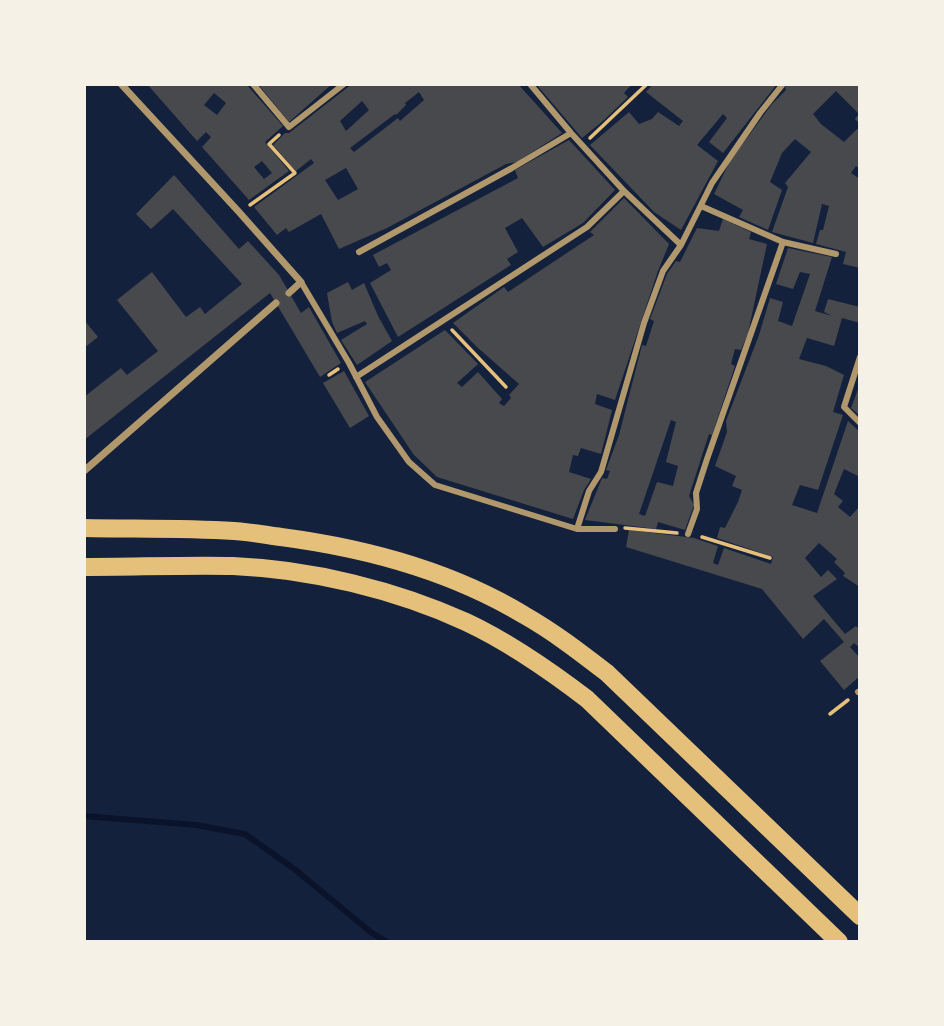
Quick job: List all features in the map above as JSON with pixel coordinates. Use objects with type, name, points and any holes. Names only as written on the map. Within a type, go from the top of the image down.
[{"type":"main road","points":[[84,528],[235,531],[306,541],[353,549],[399,562],[482,593],[534,621],[607,673],[860,916]]},
{"type":"main road","points":[[84,567],[234,566],[279,570],[377,590],[466,622],[532,659],[587,699],[839,942]]},
{"type":"street","points":[[121,84],[301,282],[377,417],[409,463],[435,485],[577,529],[615,529]]},
{"type":"street","points":[[253,84],[289,127],[344,84]]},
{"type":"street","points":[[530,84],[624,191],[681,245]]},
{"type":"street","points":[[577,529],[589,491],[601,472],[644,323],[663,271],[681,245],[712,183],[783,84]]},
{"type":"street","points":[[359,252],[571,133]]},
{"type":"street","points":[[356,377],[587,227],[624,191]]},
{"type":"street","points":[[701,206],[783,242],[836,254]]},
{"type":"street","points":[[688,534],[697,509],[696,493],[707,459],[783,242]]},
{"type":"street","points":[[289,292],[301,282]]},
{"type":"street","points":[[84,471],[276,303]]},
{"type":"street","points":[[860,357],[844,407],[860,424]]},
{"type":"path","points":[[582,145],[647,84]]},
{"type":"path","points":[[239,212],[295,173],[269,144],[289,127]]},
{"type":"path","points":[[443,320],[506,387]]},
{"type":"path","points":[[830,714],[840,706]]},
{"type":"building","points":[[147,84],[246,84],[283,126],[265,142],[289,171],[249,200],[202,147],[211,137],[206,132],[197,141]],"holes":[[[214,93],[226,103],[217,115],[204,105]],[[262,161],[272,173],[264,179],[254,167]]]},
{"type":"building","points":[[258,84],[332,84],[289,122]]},
{"type":"building","points":[[352,84],[518,84],[562,133],[517,162],[506,164],[387,228],[339,249],[321,214],[289,232],[286,228],[277,235],[254,207],[314,163],[311,159],[296,171],[273,145],[285,133],[289,133]],"holes":[[[419,92],[424,100],[400,121],[398,118],[354,152],[350,148],[396,115],[405,103]],[[362,101],[369,110],[346,131],[340,121]],[[346,168],[358,189],[338,200],[325,180]]]},
{"type":"building","points":[[536,84],[632,84],[624,93],[628,97],[582,138]]},
{"type":"building","points":[[653,84],[777,84],[723,153],[709,142],[727,118],[723,114],[697,145],[718,161],[681,230],[654,212],[590,145],[629,112],[639,124],[652,119],[658,112],[679,126],[683,121],[646,92]]},
{"type":"building","points":[[788,84],[860,84],[860,124],[855,119],[859,114],[836,91],[813,114],[844,142],[857,129],[860,132],[860,169],[856,166],[851,173],[860,179],[860,268],[843,264],[846,252],[816,244],[829,206],[822,204],[813,243],[772,232],[788,187],[785,183],[811,152],[795,139],[782,153],[770,182],[782,190],[768,230],[739,217],[743,210],[714,194],[730,161]]},
{"type":"building","points":[[569,140],[615,190],[583,223],[543,247],[522,218],[505,228],[518,252],[507,259],[511,265],[398,337],[370,283],[391,270],[387,263],[379,267],[373,255],[518,178],[515,170]]},
{"type":"building","points":[[174,175],[239,249],[248,241],[279,275],[301,313],[309,307],[341,363],[320,377],[270,293],[84,440],[84,397],[121,368],[127,375],[158,351],[117,300],[152,272],[186,317],[200,307],[205,314],[242,284],[173,209],[151,229],[136,214]]},
{"type":"building","points":[[624,198],[669,244],[615,400],[597,394],[595,404],[612,410],[601,454],[581,448],[578,456],[573,455],[569,472],[591,479],[573,519],[437,477],[414,455],[365,382],[445,330],[478,364],[457,383],[462,387],[478,372],[502,399],[499,403],[504,406],[519,384],[453,323],[504,287],[508,292],[594,235],[590,232]]},
{"type":"building","points":[[723,219],[751,232],[749,239],[767,244],[748,333],[741,350],[735,349],[731,364],[735,366],[689,496],[694,505],[685,530],[658,522],[656,529],[585,520],[602,478],[607,479],[610,471],[606,470],[619,435],[642,345],[646,346],[654,321],[650,319],[667,274],[676,261],[680,262],[697,228],[719,231]],"holes":[[[671,420],[676,422],[666,462],[678,466],[673,486],[657,482],[645,516],[639,514]]]},
{"type":"building","points":[[788,248],[832,257],[815,311],[832,316],[824,312],[828,299],[860,307],[860,323],[842,318],[834,346],[807,338],[799,359],[826,366],[844,375],[833,412],[843,415],[818,490],[800,485],[792,505],[817,513],[848,421],[860,432],[860,477],[844,469],[834,494],[843,501],[838,507],[850,517],[860,506],[860,587],[843,576],[845,573],[834,562],[837,559],[819,543],[805,558],[821,577],[828,570],[837,579],[813,596],[845,634],[856,626],[860,630],[860,648],[854,643],[850,647],[860,658],[860,676],[844,690],[820,661],[844,642],[824,619],[803,639],[762,589],[626,547],[629,530],[694,538],[718,546],[713,563],[718,565],[724,548],[771,564],[773,557],[717,538],[720,527],[725,528],[742,490],[732,486],[736,476],[715,466],[727,432],[726,421],[759,335],[770,298],[783,302],[778,321],[792,326],[810,274],[800,272],[793,289],[776,284]]},
{"type":"building","points":[[348,282],[352,290],[364,283],[392,341],[357,365],[341,340],[367,324],[365,321],[337,333],[332,322],[327,293]]},
{"type":"building","points":[[84,320],[98,337],[84,348]]},
{"type":"building","points":[[344,371],[369,416],[350,428],[323,383]]},
{"type":"building","points":[[860,384],[860,416],[851,408]]},
{"type":"waterway","points":[[84,816],[196,825],[245,834],[387,942]]}]
